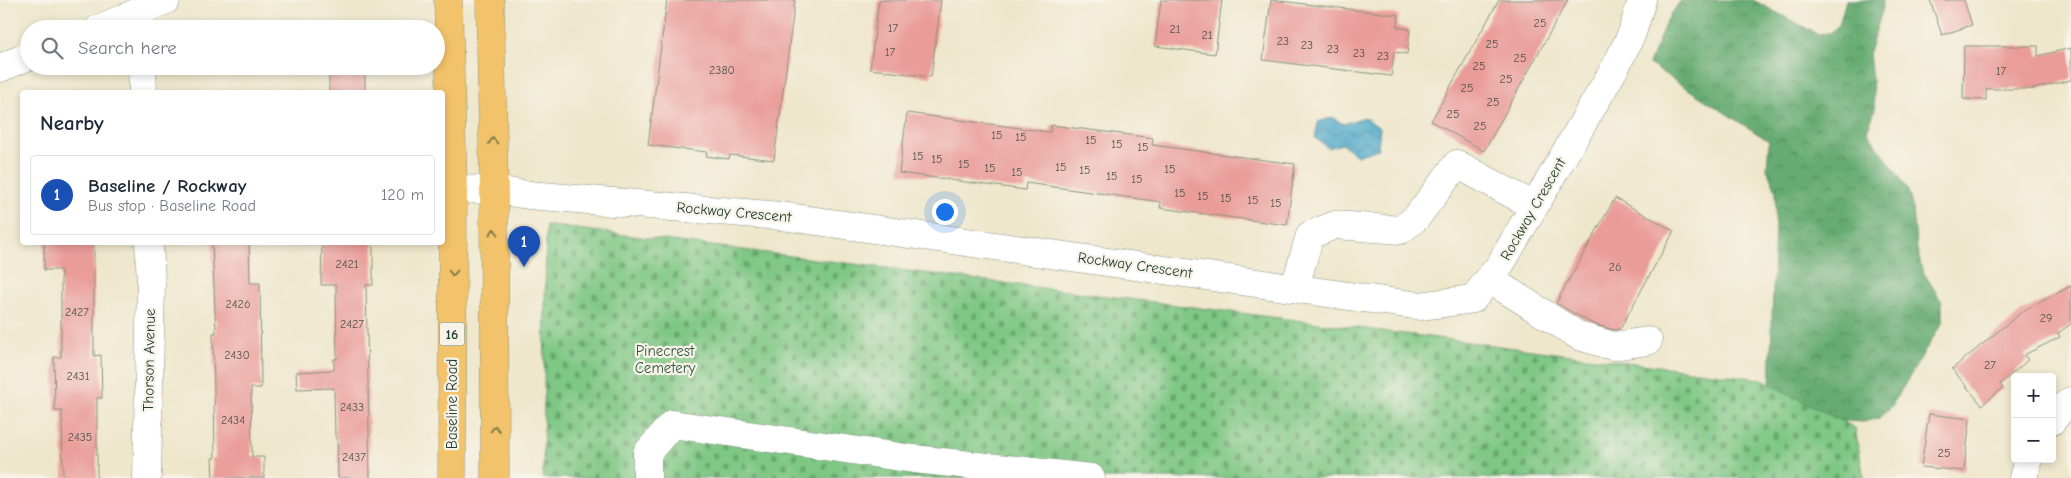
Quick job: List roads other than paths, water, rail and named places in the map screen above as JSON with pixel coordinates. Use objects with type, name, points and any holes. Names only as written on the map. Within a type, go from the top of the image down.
[{"type":"main road","name":"Baseline Road","points":[[448,0],[453,189],[452,478]]},
{"type":"main road","points":[[490,0],[494,190],[495,478]]},
{"type":"street","points":[[141,20],[166,0]]},
{"type":"street","name":"Rockway Crescent","points":[[453,189],[494,190],[529,195],[782,216],[1420,306],[1473,299],[1500,266],[1616,66],[1632,33],[1642,0]]},
{"type":"street","points":[[0,68],[20,60]]},
{"type":"street","points":[[143,75],[144,90]]},
{"type":"street","points":[[1295,287],[1310,235],[1335,225],[1401,230],[1416,218],[1457,164],[1534,206]]},
{"type":"street","name":"Thorson Avenue","points":[[147,478],[151,283],[149,245]]},
{"type":"street","points":[[1489,279],[1579,336],[1613,346],[1648,341]]},
{"type":"street","points":[[2054,418],[2064,405],[2071,401]]},
{"type":"street","points":[[647,478],[647,453],[672,424],[913,469],[1091,478]]},
{"type":"street","points":[[2023,478],[2027,463]]},
{"type":"water","points":[[1333,117],[1343,124],[1364,117],[1380,128],[1378,149],[1357,156],[1342,144],[1328,148],[1315,138],[1318,122]]},
{"type":"place","name":"Baseline / Rockway","points":[[524,267]]},
{"type":"park label","name":"Pinecrest Cemetery","points":[[665,360]]}]
